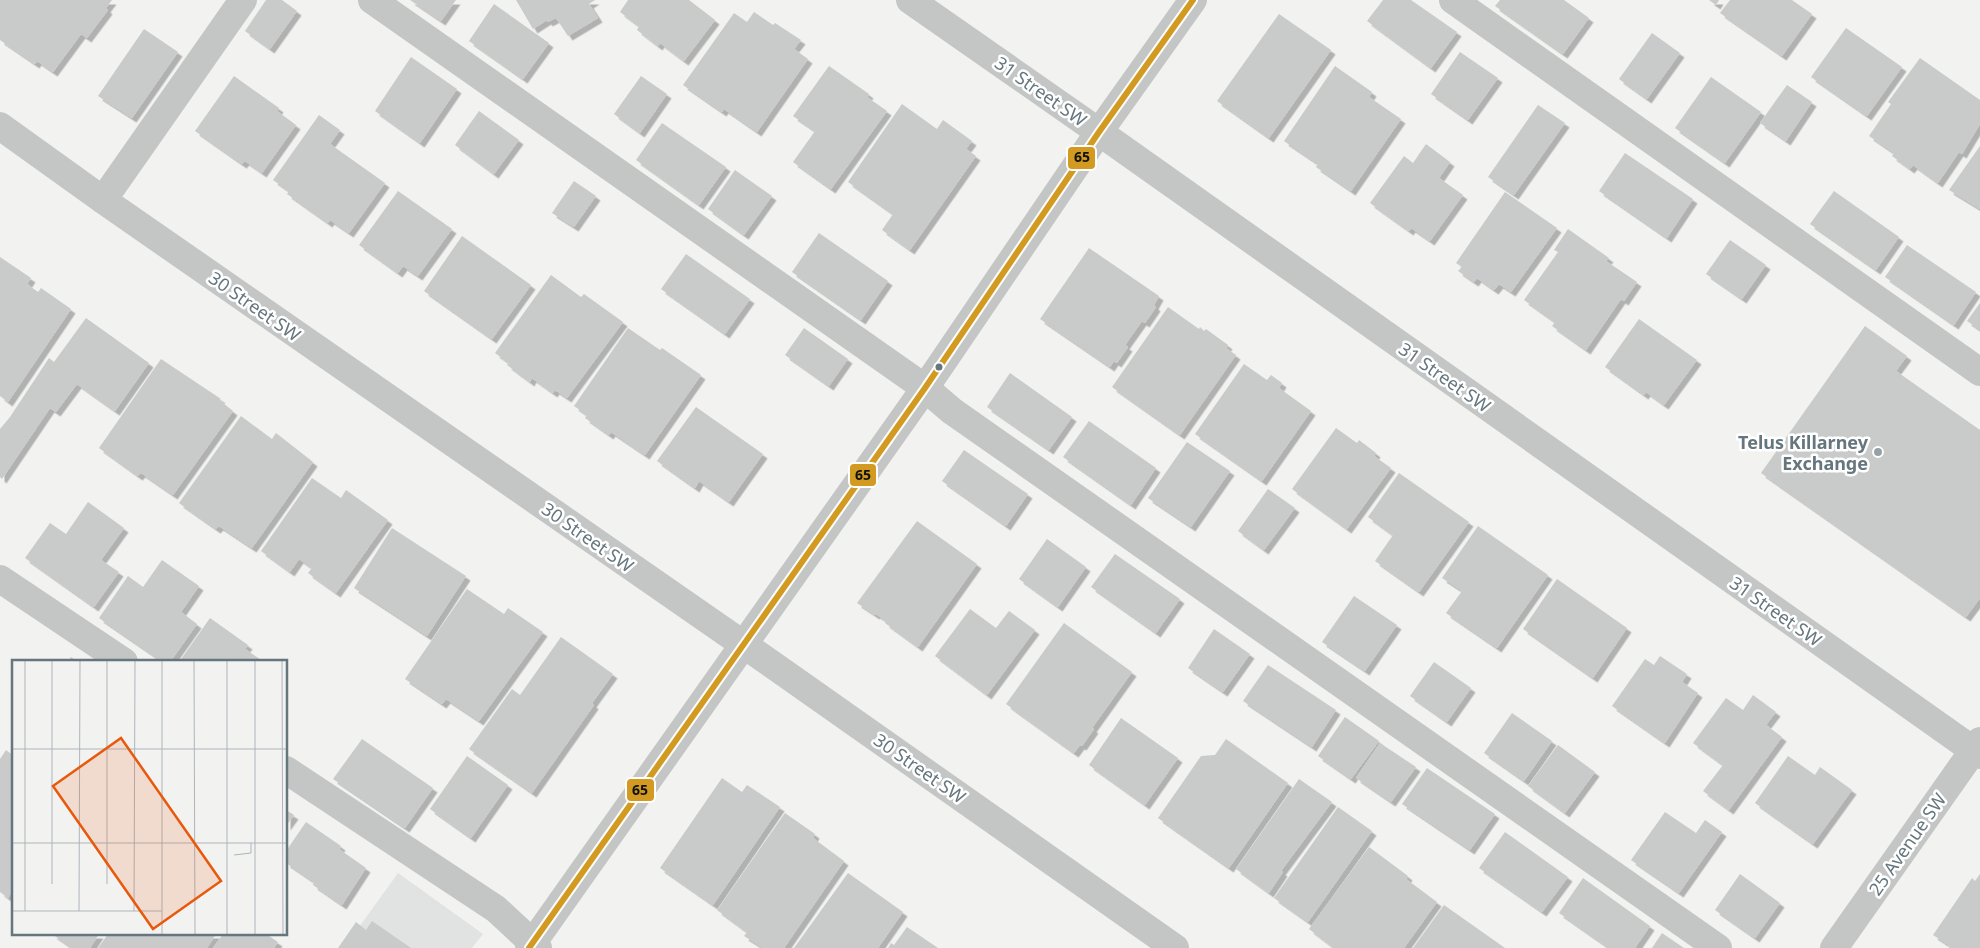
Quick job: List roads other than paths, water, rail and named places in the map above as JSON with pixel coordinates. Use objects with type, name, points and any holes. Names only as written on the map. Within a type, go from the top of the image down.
[{"type":"street","points":[[103,200],[243,0]]},
{"type":"street","points":[[372,0],[925,388],[968,422],[1718,948]]},
{"type":"street","name":"31 Street SW","points":[[910,0],[1978,749]]},
{"type":"street","points":[[288,771],[496,909],[533,946],[925,388],[1099,132],[1193,0]]},
{"type":"street","points":[[1453,0],[1980,372]]},
{"type":"street","name":"30 Street SW","points":[[0,126],[103,200],[1175,948]]},
{"type":"street","points":[[0,579],[121,660]]},
{"type":"street","name":"25 Avenue SW","points":[[1834,948],[1978,749]]},
{"type":"place","name":"Telus Killarney Exchange","points":[[1878,452]]}]
